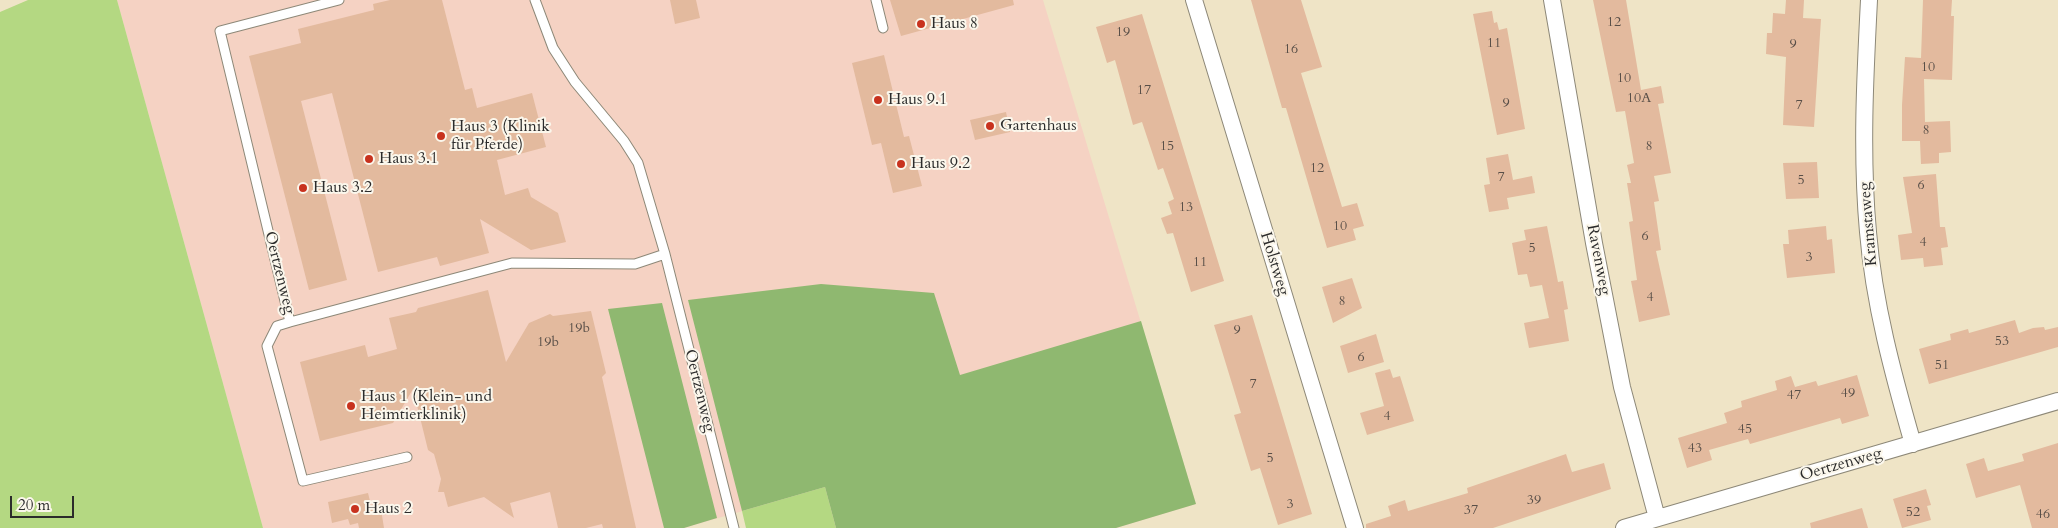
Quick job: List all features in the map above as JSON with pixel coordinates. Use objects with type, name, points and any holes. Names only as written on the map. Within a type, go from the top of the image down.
[{"type":"street","name":"Holstweg","points":[[1194,0],[1355,528]]},
{"type":"street","name":"Ravenweg","points":[[1552,0],[1594,244],[1622,386],[1657,518]]},
{"type":"street","name":"Kramstaweg","points":[[1869,0],[1863,146],[1868,232],[1878,305],[1889,357],[1913,444]]},
{"type":"street","name":"Oertzenweg","points":[[1624,528],[2058,400]]},
{"type":"lane","name":"Oertzenweg","points":[[340,0],[220,31],[290,322],[512,263],[635,264],[665,254]]},
{"type":"lane","name":"Oertzenweg","points":[[534,0],[553,48],[575,82],[624,141],[638,163],[665,254],[734,528]]},
{"type":"lane","points":[[876,0],[883,28]]},
{"type":"lane","points":[[290,322],[277,326],[267,346],[303,480],[407,457]]},
{"type":"shaded area","points":[[117,0],[1043,0],[1196,504],[1116,528],[836,528],[825,487],[684,528],[263,528]]},
{"type":"green space","points":[[28,0],[117,0],[263,528],[0,528],[0,12]]},
{"type":"green space","points":[[821,284],[934,293],[960,375],[1141,321],[1196,504],[1116,528],[836,528],[825,487],[742,511],[688,300]]},
{"type":"green space","points":[[662,303],[717,518],[684,528],[664,528],[608,309]]},
{"type":"green space","points":[[825,487],[836,528],[746,528],[742,511]]},
{"type":"building","points":[[390,0],[442,0],[465,90],[472,88],[477,108],[532,93],[546,147],[497,160],[505,195],[528,188],[531,197],[558,213],[566,242],[531,250],[480,219],[489,253],[440,266],[437,257],[378,272],[332,93],[301,101],[347,280],[309,290],[249,56],[301,43],[298,29],[374,10],[373,4]]},
{"type":"building","points":[[670,0],[696,0],[700,18],[675,24]]},
{"type":"building","name":"Haus 8","points":[[890,0],[1013,0],[1014,5],[901,36]]},
{"type":"building","points":[[1251,0],[1301,0],[1322,67],[1301,73],[1342,207],[1357,203],[1364,226],[1353,229],[1356,240],[1327,248],[1286,108],[1282,108]]},
{"type":"building","points":[[1593,0],[1626,0],[1641,90],[1661,86],[1664,103],[1658,104],[1671,173],[1654,176],[1659,201],[1654,202],[1661,250],[1656,251],[1670,315],[1639,322],[1631,281],[1637,280],[1629,222],[1633,221],[1627,183],[1631,183],[1627,165],[1634,163],[1625,111],[1616,112]]},
{"type":"building","points":[[1786,0],[1804,0],[1803,18],[1821,19],[1814,127],[1783,125],[1786,57],[1766,54],[1767,33],[1772,33],[1773,13],[1785,14]]},
{"type":"building","points":[[1923,0],[1952,0],[1951,16],[1954,16],[1952,80],[1924,79],[1925,122],[1950,121],[1951,152],[1939,153],[1939,163],[1921,164],[1920,141],[1902,141],[1902,105],[1905,57],[1921,58]]},
{"type":"building","points":[[1492,11],[1494,23],[1497,22],[1499,30],[1507,28],[1525,129],[1497,135],[1473,14]]},
{"type":"building","points":[[1142,14],[1224,281],[1191,292],[1173,233],[1167,234],[1161,218],[1172,214],[1168,202],[1174,199],[1163,168],[1158,170],[1142,122],[1133,125],[1115,60],[1107,63],[1096,27]]},
{"type":"building","name":"Haus 9.1","points":[[884,55],[904,137],[909,136],[922,186],[893,193],[881,143],[872,145],[852,63]]},
{"type":"building","name":"Gartenhaus","points":[[1006,112],[1010,132],[975,140],[970,120]]},
{"type":"building","points":[[1508,154],[1513,180],[1532,176],[1535,193],[1507,198],[1509,209],[1489,212],[1484,185],[1490,184],[1486,158]]},
{"type":"building","points":[[1817,162],[1819,198],[1786,199],[1783,163]]},
{"type":"building","points":[[1936,174],[1940,227],[1945,227],[1948,247],[1941,248],[1943,265],[1924,267],[1923,258],[1901,260],[1898,235],[1912,233],[1903,177]]},
{"type":"building","points":[[1547,226],[1558,282],[1563,281],[1568,309],[1564,310],[1569,341],[1529,348],[1524,323],[1549,318],[1542,285],[1530,287],[1527,274],[1518,275],[1512,243],[1526,240],[1524,230]]},
{"type":"building","points":[[1826,226],[1827,240],[1832,239],[1835,273],[1787,278],[1783,244],[1789,244],[1788,230]]},
{"type":"building","points":[[1352,278],[1362,308],[1333,323],[1322,287]]},
{"type":"building","name":"Haus 1 (Klein- und Heimtierklinik)","points":[[488,290],[506,362],[529,323],[550,314],[553,316],[591,311],[606,373],[602,377],[636,528],[603,528],[602,524],[586,528],[558,528],[550,492],[510,503],[514,518],[484,497],[448,507],[444,492],[438,492],[441,479],[434,454],[428,450],[413,389],[393,423],[320,441],[300,362],[365,345],[368,357],[397,349],[389,318],[416,312],[418,308]]},
{"type":"building","points":[[1252,315],[1312,514],[1278,525],[1260,468],[1251,471],[1234,415],[1241,413],[1214,325]]},
{"type":"building","points":[[2015,320],[2019,333],[2033,328],[2044,327],[2045,330],[2058,327],[2058,347],[1929,384],[1919,349],[1951,340],[1950,334],[1968,329],[1969,333]]},
{"type":"building","points":[[1376,334],[1384,362],[1348,373],[1340,346]]},
{"type":"building","points":[[1390,369],[1393,378],[1400,376],[1414,421],[1367,435],[1360,413],[1384,406],[1375,373]]},
{"type":"building","points":[[1857,375],[1869,416],[1842,424],[1840,418],[1750,444],[1748,439],[1709,450],[1712,460],[1687,468],[1678,438],[1727,423],[1724,413],[1742,407],[1741,401],[1777,390],[1775,381],[1791,376],[1795,387],[1816,381],[1818,386]]},
{"type":"building","points":[[2058,443],[2058,528],[2032,528],[2020,485],[1976,498],[1966,464],[1984,458],[1988,471],[2024,461],[2022,454]]},
{"type":"building","points":[[1566,454],[1572,472],[1604,463],[1611,489],[1493,528],[1366,528],[1366,524],[1391,516],[1388,506],[1405,500],[1408,511],[1468,493],[1467,488]]},
{"type":"building","points":[[1926,489],[1931,505],[1927,506],[1931,520],[1902,528],[1893,499]]},
{"type":"building","name":"Haus 2","points":[[368,493],[371,505],[380,503],[384,528],[359,528],[358,523],[350,525],[348,519],[332,523],[328,502]]},
{"type":"building","points":[[1862,508],[1868,528],[1811,528],[1810,523]]},
{"type":"place","name":"Haus 8","points":[[921,24]]},
{"type":"place","name":"Haus 9.1","points":[[878,100]]},
{"type":"place","name":"Gartenhaus","points":[[990,126]]},
{"type":"place","name":"Haus 3 (Klinik für Pferde)","points":[[441,136]]},
{"type":"place","name":"Haus 3.1","points":[[369,159]]},
{"type":"place","name":"Haus 9.2","points":[[901,164]]},
{"type":"place","name":"Haus 3.2","points":[[303,188]]},
{"type":"place","name":"Haus 1 (Klein- und Heimtierklinik)","points":[[351,406]]},
{"type":"place","name":"Haus 2","points":[[355,509]]}]
